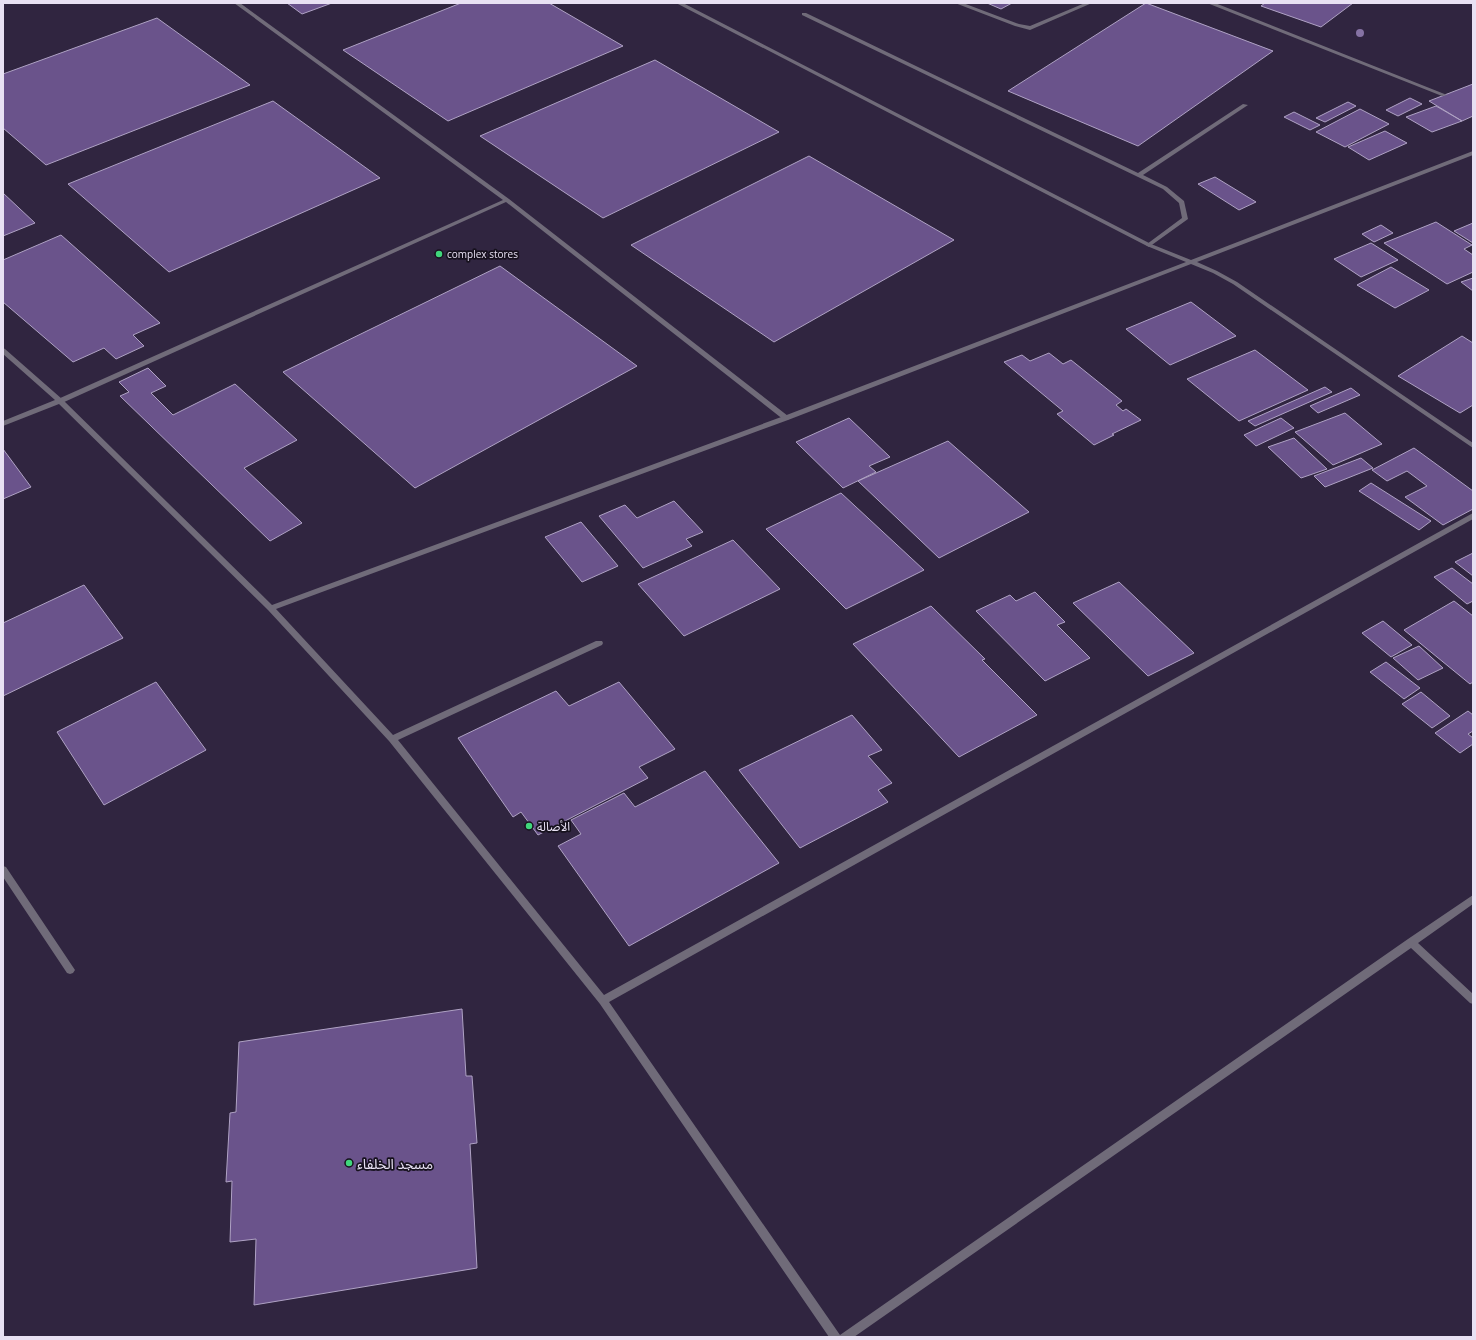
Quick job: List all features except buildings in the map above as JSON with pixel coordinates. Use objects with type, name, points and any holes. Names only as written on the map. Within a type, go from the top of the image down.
[{"type":"street","points":[[237,3],[507,200],[786,418]]},
{"type":"street","points":[[679,3],[1149,245],[1192,262],[1235,283],[1473,446]]},
{"type":"street","points":[[958,3],[1017,25],[1030,28],[1089,3]]},
{"type":"street","points":[[1210,3],[1444,95]]},
{"type":"street","points":[[804,14],[1165,188],[1182,202],[1185,219],[1149,245]]},
{"type":"street","points":[[1139,175],[1245,106]]},
{"type":"street","points":[[271,608],[786,418],[1473,153]]},
{"type":"street","points":[[3,424],[60,402],[507,200]]},
{"type":"street","points":[[3,350],[60,402],[271,608],[392,740],[603,1001],[836,1337]]},
{"type":"street","points":[[603,1001],[1473,516]]},
{"type":"street","points":[[392,740],[599,643]]},
{"type":"street","points":[[3,870],[70,970]]},
{"type":"street","points":[[845,1337],[1473,899]]},
{"type":"street","points":[[1411,942],[1473,1000]]},
{"type":"place","name":"complex stores","points":[[439,254]]},
{"type":"place","name":"الأصالة","points":[[529,826]]},
{"type":"place","name":"مسجد الخلفاء","points":[[349,1163]]}]
